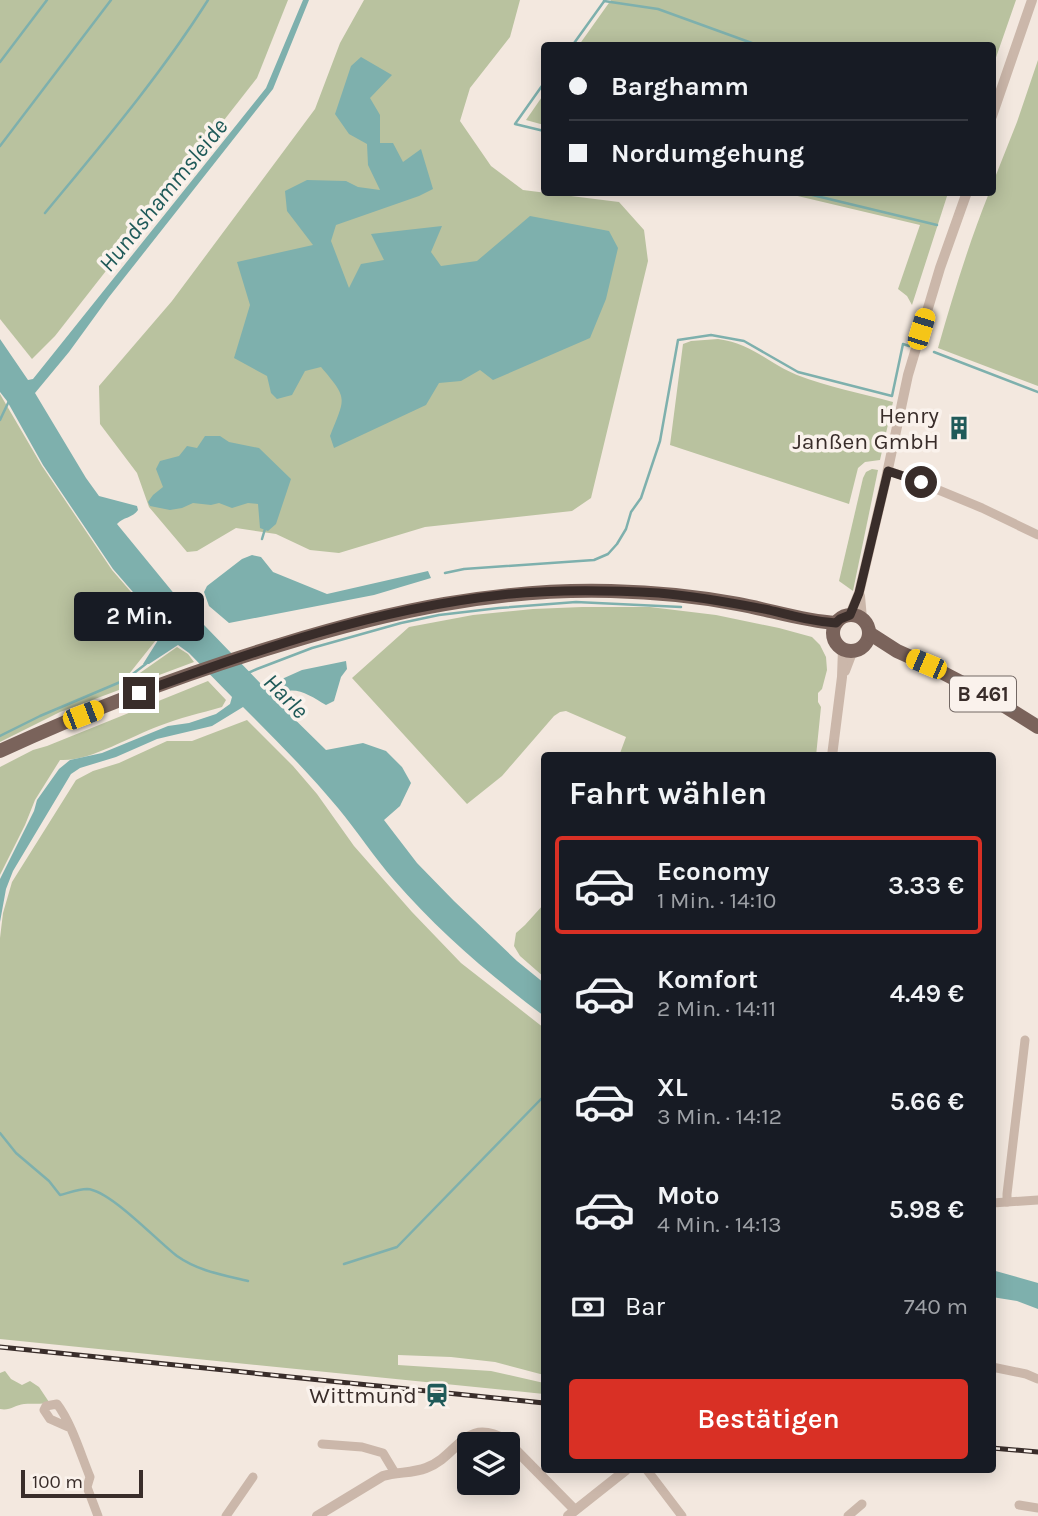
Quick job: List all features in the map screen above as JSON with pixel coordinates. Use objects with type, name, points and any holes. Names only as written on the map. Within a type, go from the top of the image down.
[{"type":"main road","points":[[0,751],[83,715],[244,656],[402,612],[503,594],[610,591],[663,593],[772,611],[835,629],[840,619],[856,617],[868,628],[858,644]]},
{"type":"main road","name":"B 461","points":[[835,629],[838,645],[858,644],[897,651],[995,700],[1038,727]]},
{"type":"street","points":[[996,104],[1032,0]]},
{"type":"street","points":[[856,617],[859,593],[908,375],[940,268],[966,196]]},
{"type":"street","points":[[888,471],[982,508],[1038,535]]},
{"type":"street","points":[[833,752],[842,677],[858,644]]},
{"type":"street","points":[[1007,1202],[1025,1040]]},
{"type":"street","points":[[996,1203],[1038,1200]]},
{"type":"street","points":[[996,1368],[1038,1379]]},
{"type":"street","points":[[68,1426],[90,1477],[87,1487],[98,1516]]},
{"type":"street","points":[[317,1516],[383,1476],[433,1465],[467,1438],[484,1432],[506,1440],[572,1513],[622,1473]]},
{"type":"street","points":[[322,1444],[362,1447],[383,1453],[395,1473]]},
{"type":"street","points":[[649,1473],[682,1516]]},
{"type":"street","points":[[226,1516],[253,1477]]},
{"type":"street","points":[[848,1516],[862,1504]]},
{"type":"street","points":[[1019,1505],[1038,1508]]},
{"type":"green space","points":[[0,0],[288,0],[257,78],[55,336],[32,359],[0,319]]},
{"type":"green space","points":[[364,0],[520,0],[510,37],[470,88],[460,121],[491,166],[523,190],[541,192],[541,196],[571,196],[619,202],[644,230],[648,261],[591,498],[572,511],[425,527],[339,553],[310,550],[276,534],[236,528],[197,551],[187,552],[149,507],[137,473],[100,424],[99,386],[172,301],[315,109],[340,43]]},
{"type":"green space","points":[[611,0],[1016,0],[996,58],[996,42],[581,42]]},
{"type":"green space","points":[[1038,60],[1038,386],[938,348],[955,289],[988,196],[996,196],[996,175]]},
{"type":"green space","points":[[541,98],[541,124],[526,120]]},
{"type":"green space","points":[[798,196],[947,196],[912,305],[907,296],[898,289],[920,225]]},
{"type":"green space","points":[[718,339],[741,345],[797,375],[893,402],[880,460],[865,462],[858,468],[849,504],[670,445],[683,344]]},
{"type":"green space","points":[[0,394],[42,466],[112,570],[164,630],[129,674],[137,675],[177,647],[194,662],[60,712],[0,742]]},
{"type":"green space","points":[[878,470],[853,591],[839,581],[863,478],[866,472]]},
{"type":"green space","points":[[650,607],[716,615],[812,637],[826,657],[827,670],[822,689],[818,693],[821,707],[816,752],[620,752],[626,737],[566,711],[554,716],[502,776],[467,804],[352,678],[409,627],[473,615],[533,609]]},
{"type":"green space","points":[[208,681],[226,700],[222,707],[167,723],[97,753],[60,760],[35,800],[0,875],[0,767],[33,750]]},
{"type":"green space","points":[[247,720],[293,766],[317,794],[354,846],[461,963],[541,1026],[541,1374],[495,1362],[451,1357],[398,1355],[398,1365],[491,1371],[541,1382],[541,1394],[0,1339],[0,938],[3,913],[12,882],[76,780],[167,741],[192,741]]},
{"type":"green space","points":[[541,907],[541,974],[520,956],[514,946],[516,933]]},
{"type":"green space","points":[[5,1371],[11,1379],[22,1385],[30,1381],[39,1387],[49,1402],[0,1409],[0,1373]]},
{"type":"water","points":[[303,0],[309,0],[273,89],[35,393],[99,496],[137,506],[136,513],[117,524],[176,596],[264,687],[302,670],[346,661],[347,669],[341,677],[334,701],[326,705],[296,691],[283,692],[274,699],[326,750],[363,743],[386,751],[402,767],[411,783],[400,806],[384,820],[417,863],[454,901],[541,981],[541,1014],[484,968],[428,917],[387,871],[327,795],[243,707],[212,726],[157,739],[116,757],[80,768],[71,774],[13,871],[6,889],[0,922],[0,879],[37,800],[59,769],[70,760],[102,753],[168,726],[189,723],[216,714],[230,704],[232,697],[178,645],[149,664],[143,664],[165,629],[113,569],[43,465],[0,392],[0,339],[28,380],[33,379],[266,88]]},
{"type":"water","points":[[361,57],[392,75],[370,98],[380,115],[380,143],[393,143],[403,162],[421,149],[433,189],[336,225],[331,241],[349,288],[361,264],[384,260],[371,234],[442,226],[431,252],[441,266],[477,261],[530,216],[609,231],[618,248],[606,299],[590,338],[493,380],[480,370],[461,381],[439,383],[426,405],[334,448],[330,436],[342,399],[336,386],[321,367],[305,371],[292,395],[277,399],[271,393],[267,376],[234,358],[250,305],[237,262],[313,245],[287,211],[285,191],[307,180],[346,181],[358,187],[380,190],[368,165],[367,144],[349,134],[335,114],[351,66]]},
{"type":"water","points":[[205,436],[220,436],[229,442],[259,448],[291,479],[276,524],[268,531],[260,528],[258,504],[248,503],[232,508],[219,503],[193,503],[170,510],[150,506],[148,502],[163,487],[156,469],[160,461],[179,456],[187,446],[197,448]]},
{"type":"water","points":[[252,555],[261,557],[273,572],[327,594],[428,571],[431,578],[374,595],[229,623],[209,606],[204,592],[207,586],[242,559]]},
{"type":"water","points":[[996,1271],[1038,1283],[1038,1309],[1017,1301],[996,1298]]},
{"type":"waterway","points":[[0,62],[47,0]]},
{"type":"waterway","points":[[0,146],[111,0]]},
{"type":"waterway","points":[[45,213],[150,83],[208,0]]},
{"type":"waterway","points":[[575,42],[605,0]]},
{"type":"waterway","points":[[604,1],[658,9],[749,42]]},
{"type":"waterway","points":[[541,87],[515,124],[541,130]]},
{"type":"waterway","points":[[817,196],[937,225]]},
{"type":"waterway","points":[[445,573],[464,569],[594,560],[608,554],[626,529],[631,512],[641,498],[660,441],[678,340],[711,335],[744,341],[798,372],[892,396],[903,344],[909,346]]},
{"type":"waterway","points":[[934,352],[1038,392]]},
{"type":"waterway","points":[[0,420],[9,401]]},
{"type":"waterway","points":[[262,539],[265,529]]},
{"type":"waterway","name":"Harle","points":[[246,674],[312,648],[439,615],[576,602],[681,607]]},
{"type":"waterway","points":[[0,736],[125,680],[147,663]]},
{"type":"waterway","points":[[344,1264],[397,1247],[541,1099]]},
{"type":"waterway","points":[[0,1133],[16,1153],[49,1181],[60,1195],[84,1189],[97,1192],[120,1207],[185,1261],[211,1272],[248,1281]]},
{"type":"railway","points":[[0,1347],[541,1403]]},
{"type":"railway","points":[[996,1448],[1038,1452]]},
{"type":"place","name":"Henry Janßen GmbH","points":[[959,428]]},
{"type":"place","name":"Wittmund","points":[[437,1395]]},
{"type":"route","points":[[139,693],[307,636],[402,612],[503,594],[610,591],[663,593],[722,601],[812,621],[836,623],[850,615],[859,593],[888,471],[921,482]]},
{"type":"water label","name":"Hundshammsleide","points":[[163,195]]}]
